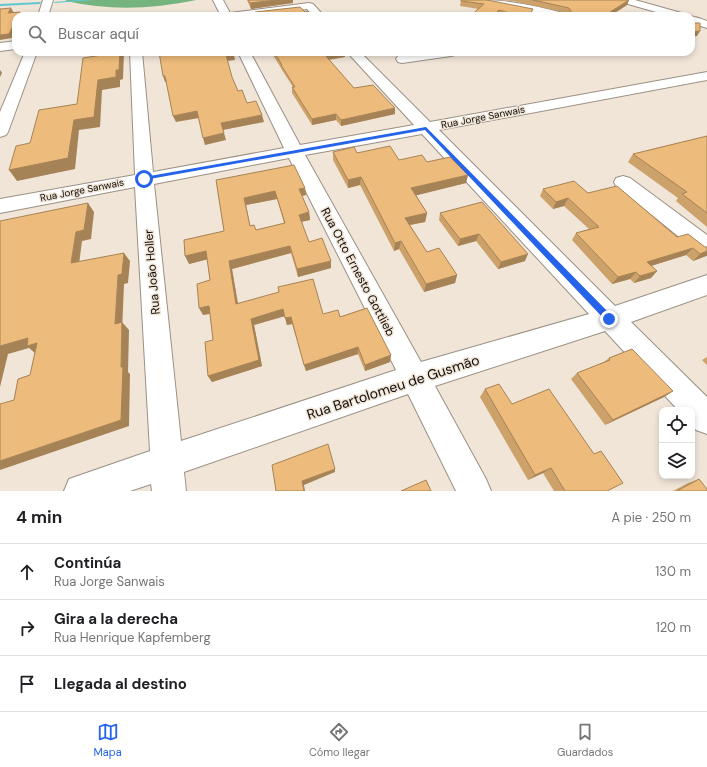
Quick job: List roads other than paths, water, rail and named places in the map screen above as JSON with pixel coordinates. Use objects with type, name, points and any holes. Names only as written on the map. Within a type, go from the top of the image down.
[{"type":"street","points":[[44,12],[48,0]]},
{"type":"street","points":[[218,0],[224,12]]},
{"type":"street","points":[[485,0],[548,12]]},
{"type":"street","points":[[624,0],[667,12]]},
{"type":"street","points":[[262,12],[309,6],[314,12]]},
{"type":"street","points":[[695,20],[707,25]]},
{"type":"street","points":[[0,47],[12,46]]},
{"type":"street","points":[[0,132],[29,56]]},
{"type":"street","name":"Rua João Holler","points":[[136,56],[144,179],[170,491]]},
{"type":"street","name":"Rua Otto Ernesto Gottlieb","points":[[246,56],[294,152],[474,491]]},
{"type":"street","points":[[357,56],[707,419]]},
{"type":"street","points":[[402,59],[423,56]]},
{"type":"street","name":"Rua Jorge Sanwais","points":[[0,206],[707,76]]},
{"type":"street","points":[[623,182],[707,247]]},
{"type":"street","name":"Rua Bartolomeu de Gusmão","points":[[81,491],[415,378],[609,319],[707,285]]},
{"type":"waterway","points":[[55,2],[92,0]]},
{"type":"waterway","points":[[0,5],[40,3]]}]
